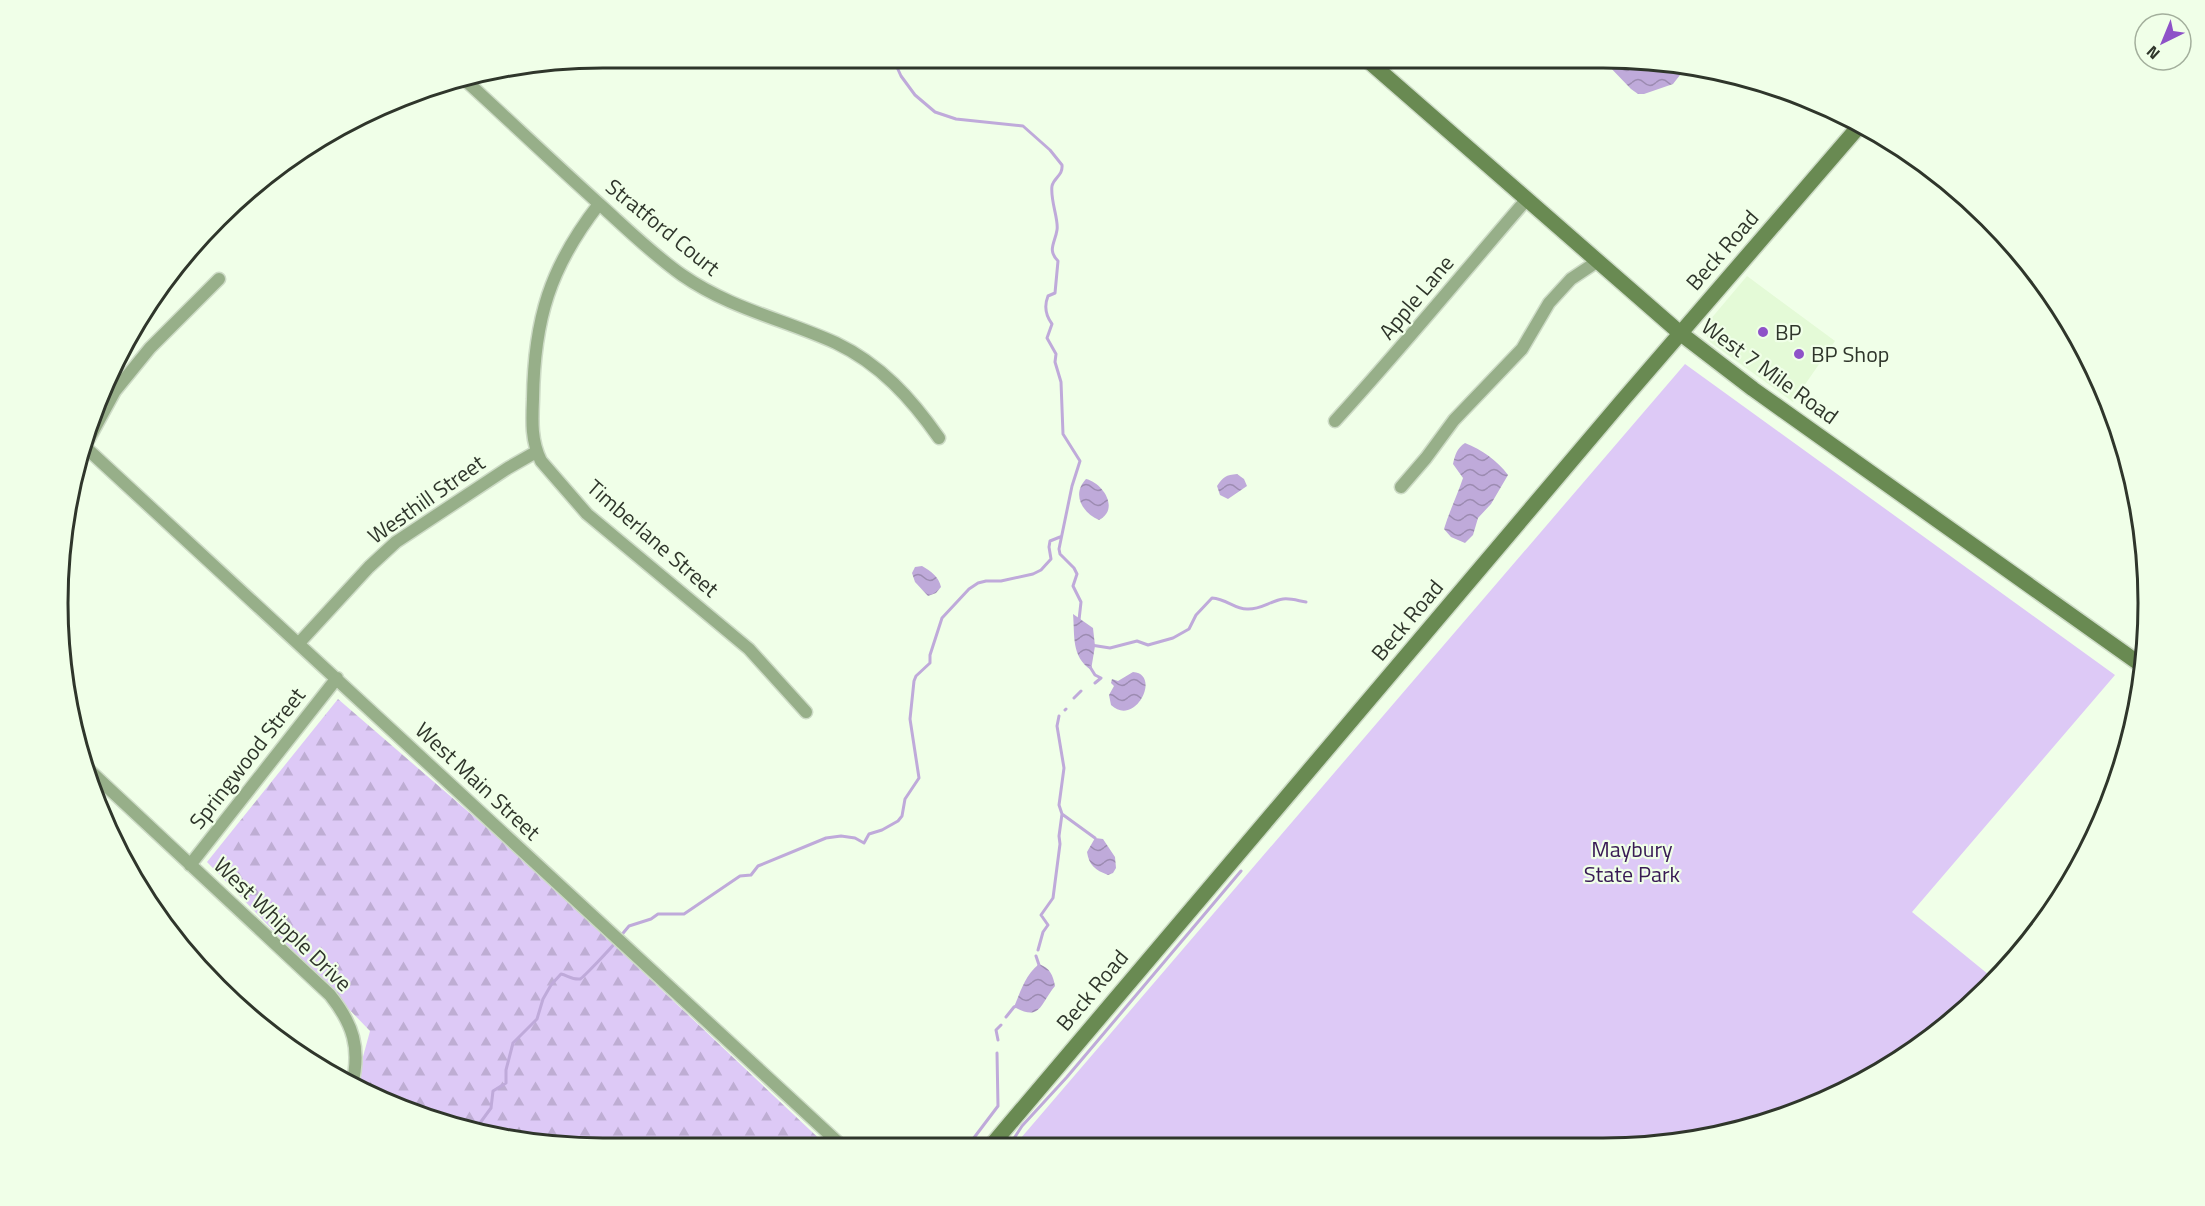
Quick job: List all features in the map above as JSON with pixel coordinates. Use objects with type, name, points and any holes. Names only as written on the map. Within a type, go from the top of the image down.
[{"type":"main road","name":"West 7 Mile Road","points":[[1376,68],[1680,333],[1762,395],[2134,660]]},
{"type":"main road","name":"Beck Road","points":[[997,1138],[1680,333],[1855,131]]},
{"type":"street","name":"Stratford Court","points":[[470,85],[599,204],[679,273],[733,304],[836,344],[870,364],[899,388],[919,410],[939,438]]},
{"type":"street","name":"Apple Lane","points":[[1335,421],[1389,362],[1527,199]]},
{"type":"street","name":"Timberlane Street","points":[[599,204],[563,259],[541,314],[533,385],[532,434],[536,452],[541,461],[587,514],[724,627],[748,649],[806,712]]},
{"type":"street","points":[[1401,487],[1454,420],[1522,349],[1549,303],[1571,279],[1598,261]]},
{"type":"street","points":[[102,415],[116,391],[143,357],[219,279]]},
{"type":"street","name":"West Main Street","points":[[90,451],[833,1138]]},
{"type":"street","name":"Westhill Street","points":[[299,643],[369,567],[396,542],[536,452]]},
{"type":"street","name":"Springwood Street","points":[[190,865],[336,678]]},
{"type":"street","name":"West Whipple Drive","points":[[97,777],[320,984],[340,1007],[354,1038],[356,1062],[353,1077]]},
{"type":"shaded area","points":[[1747,276],[1835,341],[1793,402],[1710,342],[1706,335],[1704,327]]},
{"type":"green space","name":"Maybury State Park","points":[[1685,364],[2115,675],[1912,912],[1988,974],[1955,1006],[1900,1048],[1870,1067],[1807,1098],[1741,1120],[1672,1134],[1637,1137],[1021,1138]]},
{"type":"green space","points":[[338,699],[522,858],[818,1138],[603,1138],[533,1134],[464,1120],[398,1098],[357,1078],[370,1031],[207,862]]},
{"type":"water","points":[[1611,68],[1681,74],[1673,84],[1644,94],[1638,94]]},
{"type":"water","points":[[1465,443],[1489,456],[1508,475],[1491,504],[1478,518],[1473,535],[1465,543],[1451,537],[1444,529],[1463,478],[1453,464],[1458,449]]},
{"type":"water","points":[[1237,474],[1244,479],[1247,486],[1228,499],[1220,495],[1217,486],[1221,480]]},
{"type":"water","points":[[1086,479],[1092,481],[1103,491],[1109,503],[1108,510],[1099,520],[1088,513],[1079,497],[1079,491]]},
{"type":"water","points":[[922,566],[934,575],[941,587],[936,593],[928,596],[915,582],[912,573],[915,567]]},
{"type":"water","points":[[1073,614],[1093,628],[1095,646],[1091,670],[1077,652]]},
{"type":"water","points":[[1133,672],[1141,675],[1145,681],[1142,698],[1129,710],[1120,710],[1111,705],[1109,695],[1114,686],[1111,683],[1112,679],[1118,681]]},
{"type":"water","points":[[1095,838],[1103,839],[1115,857],[1116,868],[1113,873],[1108,875],[1100,871],[1093,867],[1089,860],[1087,852]]},
{"type":"water","points":[[1039,964],[1050,972],[1055,986],[1039,1009],[1030,1013],[1014,1007],[1027,978]]},
{"type":"waterway","points":[[897,68],[915,95],[935,112],[956,119],[1023,126],[1050,150],[1062,165],[1061,172],[1052,186],[1057,226],[1052,250],[1058,261],[1055,293],[1048,296],[1046,303],[1047,314],[1052,324],[1047,338],[1056,354],[1055,362],[1061,382],[1063,434],[1080,461],[1072,486],[1059,549],[1060,554],[1077,574],[1073,586],[1081,602],[1079,620]]},
{"type":"waterway","points":[[619,938],[629,926],[651,919],[658,914],[684,914],[740,876],[751,875],[758,866],[826,838],[841,836],[855,838],[864,843],[869,834],[898,821],[902,816],[905,799],[919,778],[910,719],[914,681],[916,676],[930,663],[930,655],[942,618],[969,589],[978,583],[1001,581],[1041,570],[1051,559],[1050,541],[1060,537]]},
{"type":"waterway","points":[[1091,645],[1110,648],[1137,641],[1148,645],[1173,638],[1189,629],[1196,615],[1212,598],[1247,609],[1283,599],[1306,602]]},
{"type":"waterway","points":[[1090,667],[1095,675],[1101,678],[1095,683]]},
{"type":"waterway","points":[[1074,698],[1081,691]]},
{"type":"waterway","points":[[1038,950],[1043,932],[1048,925],[1041,915],[1053,898],[1060,844],[1062,814],[1059,805],[1064,768],[1057,726],[1059,716]]},
{"type":"waterway","points":[[1062,814],[1095,838]]},
{"type":"waterway","points":[[1014,1138],[1022,1126],[1067,1077],[1241,871]]},
{"type":"waterway","points":[[480,1124],[491,1108],[493,1091],[506,1083],[506,1070],[513,1043],[537,1019],[543,999],[551,985],[561,974],[580,979],[615,943]]},
{"type":"waterway","points":[[1036,956],[1039,965]]},
{"type":"waterway","points":[[1006,1017],[1017,1006]]},
{"type":"waterway","points":[[998,1040],[996,1030],[1001,1025]]},
{"type":"waterway","points":[[974,1138],[998,1106],[997,1053]]},
{"type":"place","name":"BP","points":[[1763,332]]},
{"type":"place","name":"BP Shop","points":[[1799,354]]}]
